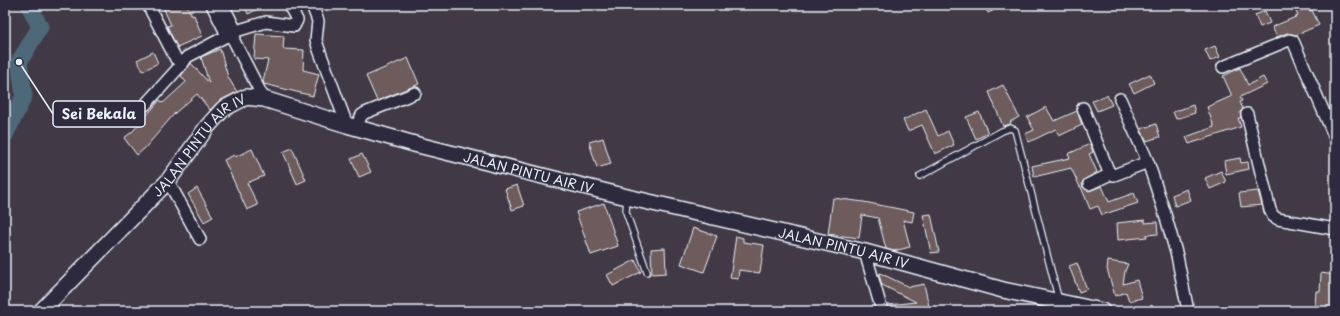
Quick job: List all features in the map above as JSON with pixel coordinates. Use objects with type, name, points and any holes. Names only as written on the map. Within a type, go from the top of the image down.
[{"type":"main road","name":"JALAN PINTU AIR IV","points":[[41,311],[168,181],[207,127],[224,109],[246,97],[264,99],[351,127],[418,145],[627,197],[865,252],[1002,290],[1102,311]]},
{"type":"street","points":[[148,5],[176,59],[183,63]]},
{"type":"street","points":[[212,5],[232,35],[264,99]]},
{"type":"street","points":[[223,5],[232,35]]},
{"type":"street","points":[[145,105],[187,57],[232,35],[266,22],[294,26],[297,22],[290,5]]},
{"type":"street","points":[[312,5],[318,21],[316,40],[318,47],[351,127],[365,113],[415,93]]},
{"type":"street","points":[[1223,67],[1289,40],[1293,41],[1335,138]]},
{"type":"street","points":[[1120,99],[1148,162],[1172,234],[1188,311]]},
{"type":"street","points":[[1082,108],[1111,174]]},
{"type":"street","points":[[1247,114],[1270,210],[1273,216],[1278,219],[1335,229]]},
{"type":"street","points":[[1089,184],[1111,174],[1114,175],[1148,162]]},
{"type":"street","points":[[168,181],[200,239]]},
{"type":"street","points":[[865,252],[882,311]]},
{"type":"lane","points":[[920,176],[1002,131],[1010,128],[1014,130],[1017,135],[1059,302]]},
{"type":"lane","points":[[627,197],[626,212],[647,272]]},
{"type":"building","points":[[162,5],[187,5],[192,16],[194,15],[202,36],[177,47],[167,26],[171,25]]},
{"type":"building","points":[[244,5],[266,5],[248,14]]},
{"type":"building","points":[[984,5],[1006,5],[988,13]]},
{"type":"building","points":[[1293,5],[1307,5],[1310,11],[1312,10],[1319,25],[1296,35],[1287,33],[1277,37],[1272,27],[1298,16]]},
{"type":"building","points":[[1265,11],[1270,23],[1260,27],[1255,15]]},
{"type":"building","points":[[256,34],[284,36],[283,49],[304,50],[303,70],[319,74],[313,96],[264,84],[263,81],[268,60],[254,59]]},
{"type":"building","points":[[1215,46],[1220,57],[1210,61],[1205,50]]},
{"type":"building","points":[[220,49],[228,77],[237,92],[219,101],[210,110],[197,94],[175,113],[145,148],[137,155],[124,138],[132,132],[160,100],[163,103],[186,82],[181,76],[191,63],[209,83],[201,57]]},
{"type":"building","points":[[153,52],[158,63],[143,71],[137,60]]},
{"type":"building","points":[[408,58],[419,84],[377,101],[366,76]]},
{"type":"building","points":[[1240,68],[1248,85],[1263,77],[1267,84],[1240,97],[1242,101],[1240,102],[1243,109],[1240,112],[1241,118],[1238,118],[1241,127],[1189,144],[1186,137],[1214,127],[1207,107],[1232,96],[1223,76]]},
{"type":"building","points":[[1150,74],[1154,83],[1134,93],[1129,84]]},
{"type":"building","points":[[1003,85],[1019,117],[1010,122],[1011,124],[1003,126],[989,92]]},
{"type":"building","points":[[1107,95],[1112,105],[1097,111],[1092,101]]},
{"type":"building","points":[[1193,105],[1195,113],[1176,119],[1173,112]]},
{"type":"building","points":[[1046,107],[1054,121],[1077,111],[1082,125],[1059,136],[1056,129],[1029,142],[1025,134],[1034,130],[1027,117]]},
{"type":"building","points":[[926,109],[938,136],[948,131],[954,145],[935,154],[922,125],[908,131],[903,120]]},
{"type":"building","points":[[979,112],[988,133],[976,139],[966,117]]},
{"type":"building","points":[[1156,124],[1160,137],[1146,141],[1141,129]]},
{"type":"building","points":[[603,138],[611,164],[597,168],[589,142]]},
{"type":"building","points":[[1090,144],[1093,152],[1089,154],[1097,172],[1084,180],[1082,183],[1083,187],[1089,191],[1102,186],[1109,202],[1134,193],[1138,203],[1102,215],[1098,206],[1090,209],[1071,168],[1034,177],[1032,166],[1070,158],[1068,154]]},
{"type":"building","points":[[292,148],[306,180],[297,184],[283,152]]},
{"type":"building","points":[[252,149],[264,176],[247,183],[258,205],[247,210],[224,160],[234,155],[235,157]]},
{"type":"building","points":[[362,154],[371,172],[359,177],[351,159]]},
{"type":"building","points":[[1240,158],[1241,163],[1248,162],[1249,169],[1226,174],[1224,161]]},
{"type":"building","points":[[1221,171],[1226,182],[1210,189],[1205,178]]},
{"type":"building","points":[[517,185],[524,206],[512,210],[505,189]]},
{"type":"building","points":[[197,188],[213,217],[204,222],[188,194]]},
{"type":"building","points":[[1187,189],[1191,200],[1175,206],[1172,195]]},
{"type":"building","points":[[1258,191],[1262,205],[1241,207],[1239,193]]},
{"type":"building","points":[[833,198],[864,202],[914,212],[912,222],[903,220],[910,247],[894,251],[886,249],[878,218],[862,215],[859,238],[828,234]]},
{"type":"building","points":[[604,203],[618,246],[591,255],[576,212]]},
{"type":"building","points":[[931,214],[939,252],[931,253],[923,215]]},
{"type":"building","points":[[1145,220],[1145,223],[1157,222],[1158,234],[1146,235],[1147,237],[1118,240],[1117,223]]},
{"type":"building","points":[[693,228],[717,236],[704,272],[681,264]]},
{"type":"building","points":[[736,236],[743,238],[743,242],[764,245],[760,273],[739,270],[738,279],[730,278]]},
{"type":"building","points":[[665,248],[666,273],[652,274],[651,249]]},
{"type":"building","points":[[635,260],[641,272],[613,286],[607,275]]},
{"type":"building","points":[[1108,261],[1128,264],[1125,271],[1123,284],[1137,280],[1142,298],[1129,301],[1126,292],[1115,296],[1107,269]]},
{"type":"building","points":[[1077,263],[1087,289],[1079,292],[1069,266]]},
{"type":"building","points":[[880,273],[909,287],[924,284],[930,311],[889,311],[888,305],[916,302],[882,285],[879,275]]},
{"type":"building","points":[[1321,273],[1335,275],[1333,308],[1315,307],[1316,291],[1320,291]]},
{"type":"waterway","points":[[5,135],[24,96],[19,62],[40,27],[29,5]]},
{"type":"place","name":"Sei Bekala","points":[[19,62]]}]
